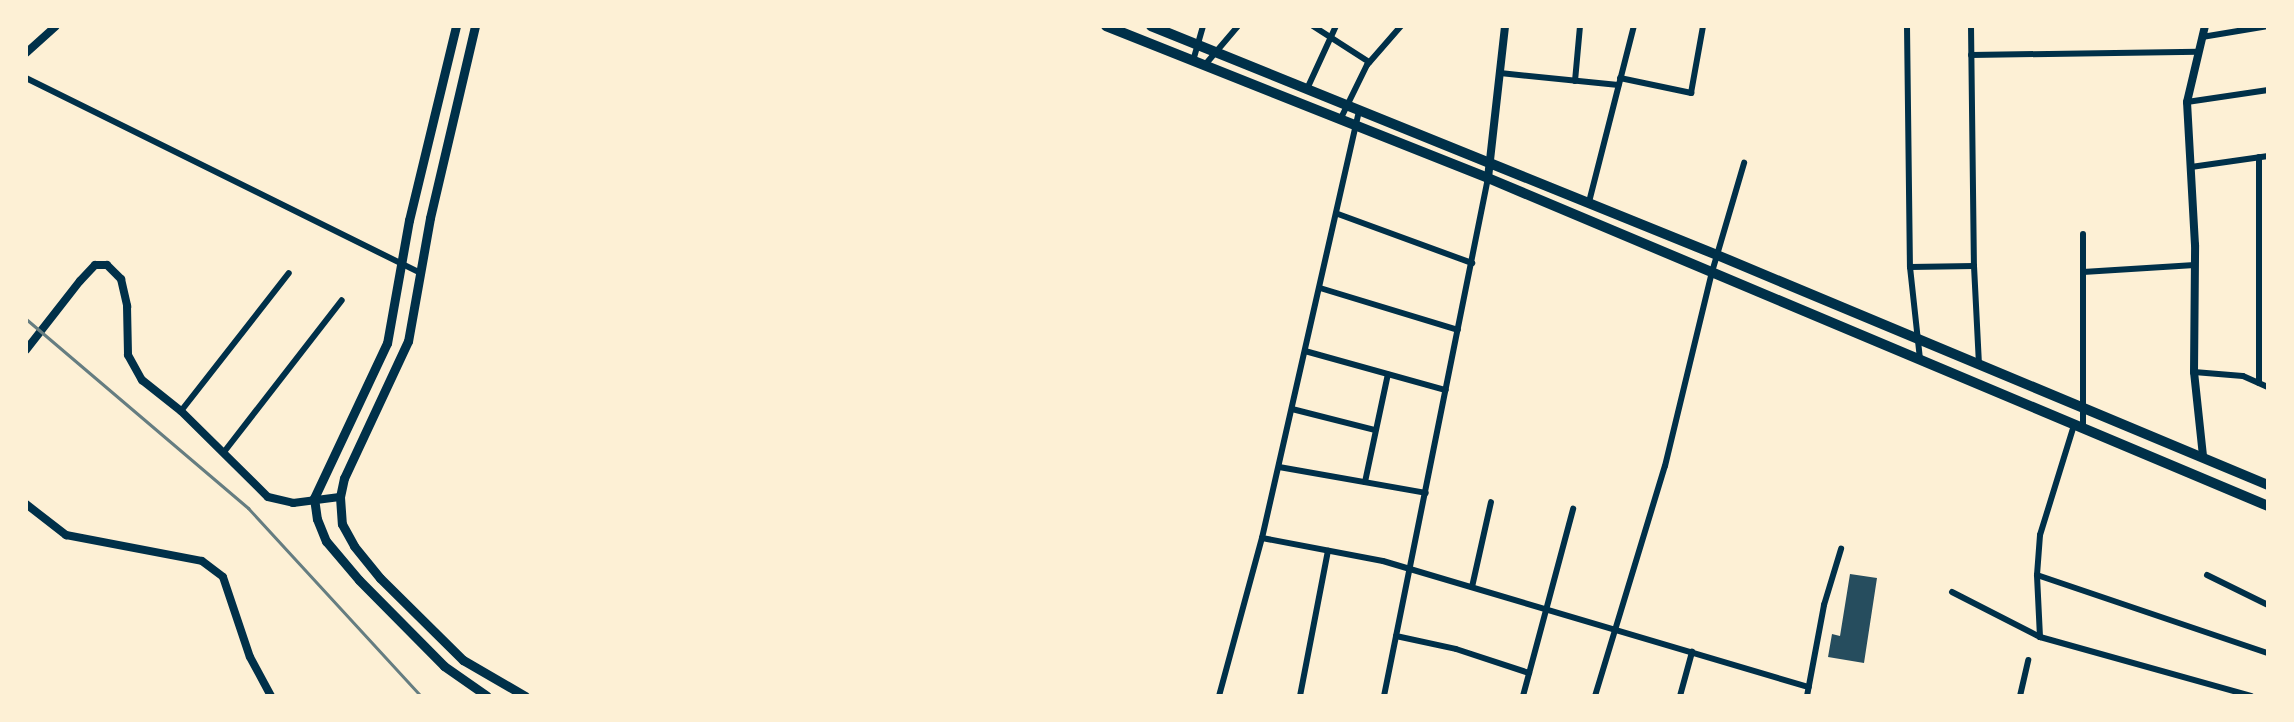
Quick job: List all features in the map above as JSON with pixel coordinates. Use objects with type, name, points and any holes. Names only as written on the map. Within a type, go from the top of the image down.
[{"type":"highway","points":[[1106,26],[1488,178],[2268,506]]},
{"type":"highway","points":[[1151,26],[1589,202],[2268,485]]},
{"type":"main road","points":[[456,26],[401,266],[387,343],[314,498],[317,519],[326,541],[359,580],[444,666],[487,696]]},
{"type":"main road","points":[[475,26],[433,204],[408,341],[344,478],[340,497],[342,524],[354,546],[380,578],[463,660],[525,696]]},
{"type":"street","points":[[26,53],[56,26]]},
{"type":"street","points":[[1193,61],[1203,26]]},
{"type":"street","points":[[1204,66],[1238,26]]},
{"type":"street","points":[[1313,26],[1369,62]]},
{"type":"street","points":[[1307,89],[1336,26]]},
{"type":"street","points":[[1340,120],[1369,62],[1401,26]]},
{"type":"street","points":[[1384,696],[1488,178],[1505,26]]},
{"type":"street","points":[[1575,81],[1580,26]]},
{"type":"street","points":[[1589,202],[1634,26]]},
{"type":"street","points":[[1500,73],[1619,82],[1691,93],[1703,26]]},
{"type":"street","points":[[1907,26],[1910,267],[1920,359]]},
{"type":"street","points":[[1971,26],[1974,266],[1979,364]]},
{"type":"street","points":[[2203,456],[2194,372],[2195,265],[2187,102],[2205,26]]},
{"type":"street","points":[[2202,37],[2268,26]]},
{"type":"street","points":[[1971,55],[2198,52]]},
{"type":"street","points":[[26,78],[401,266],[421,273]]},
{"type":"street","points":[[2187,102],[2268,90]]},
{"type":"street","points":[[1219,696],[1279,467],[1359,110]]},
{"type":"street","points":[[2191,167],[2268,156]]},
{"type":"street","points":[[2259,157],[2259,383]]},
{"type":"street","points":[[1595,696],[1665,466],[1712,272],[1744,163]]},
{"type":"street","points":[[1338,214],[1472,263]]},
{"type":"street","points":[[2040,637],[2037,575],[2040,535],[2083,407],[2083,234]]},
{"type":"street","points":[[26,350],[95,265],[107,265],[121,279],[127,306],[128,355],[142,380],[181,411],[268,497],[293,503],[340,497]]},
{"type":"street","points":[[2083,272],[2195,265]]},
{"type":"street","points":[[1910,267],[1974,266]]},
{"type":"street","points":[[181,411],[289,273]]},
{"type":"street","points":[[1320,288],[1458,330]]},
{"type":"street","points":[[224,452],[342,300]]},
{"type":"street","points":[[1305,351],[1446,390]]},
{"type":"street","points":[[2194,372],[2243,376],[2268,387]]},
{"type":"street","points":[[1365,482],[1388,374]]},
{"type":"street","points":[[1292,409],[1375,430]]},
{"type":"street","points":[[1279,467],[1426,493]]},
{"type":"street","points":[[1472,587],[1491,502]]},
{"type":"street","points":[[26,504],[66,535],[202,561],[223,577],[250,657],[271,696]]},
{"type":"street","points":[[1523,696],[1573,509]]},
{"type":"street","points":[[1262,538],[1410,569],[1809,687]]},
{"type":"street","points":[[1807,696],[1824,605],[1841,549]]},
{"type":"street","points":[[1300,696],[1328,551]]},
{"type":"street","points":[[2037,575],[2268,653]]},
{"type":"street","points":[[2207,575],[2268,605]]},
{"type":"street","points":[[1952,592],[2040,637],[2251,696]]},
{"type":"street","points":[[1396,636],[1456,649],[1529,673]]},
{"type":"street","points":[[1680,696],[1692,652]]},
{"type":"street","points":[[2020,696],[2028,660]]},
{"type":"building","points":[[1850,574],[1877,578],[1864,663],[1828,657],[1832,634],[1840,636]]},
{"type":"railway","points":[[26,319],[248,508],[421,696]]}]
